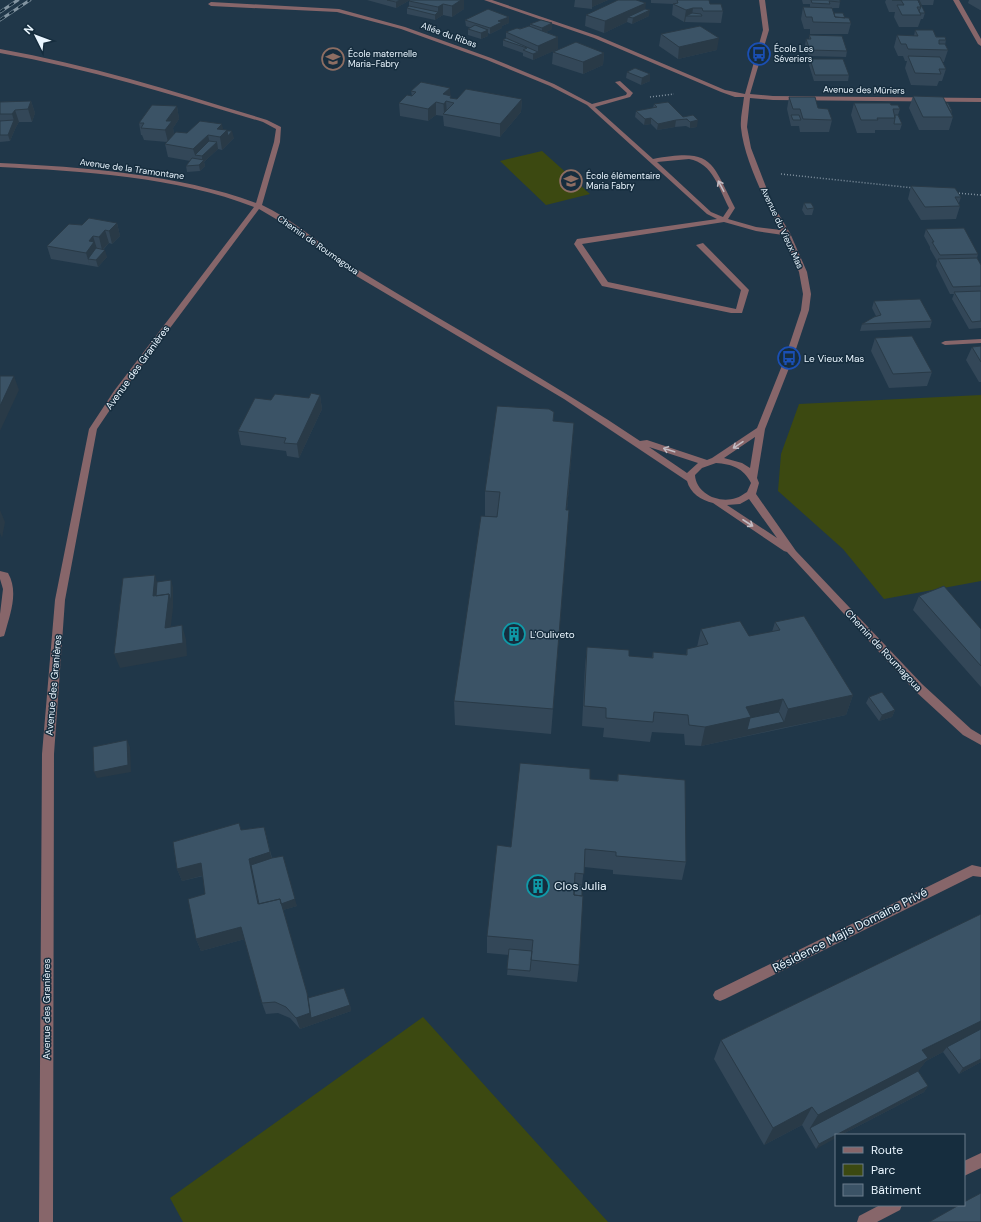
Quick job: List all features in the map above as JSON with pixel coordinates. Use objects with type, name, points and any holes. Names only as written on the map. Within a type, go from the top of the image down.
[{"type":"street","points":[[488,0],[596,37],[723,92],[747,96]]},
{"type":"street","name":"Avenue du Vieux Mas","points":[[753,477],[761,429],[789,358],[805,310],[807,294],[803,272],[786,233],[770,205],[748,148],[744,127],[744,113],[747,96],[766,30],[762,0]]},
{"type":"street","points":[[956,0],[981,44]]},
{"type":"street","name":"Allée du Ribas","points":[[211,4],[337,10],[364,16],[403,28],[489,59],[552,85],[591,106],[709,213],[724,220]]},
{"type":"street","points":[[0,51],[44,58],[151,87],[265,121],[279,128],[277,142],[258,206]]},
{"type":"street","points":[[591,106],[628,96],[630,93],[618,82]]},
{"type":"street","name":"Avenue des Mûriers","points":[[747,96],[981,100]]},
{"type":"street","points":[[653,161],[685,157],[700,160],[709,164],[732,208],[724,220]]},
{"type":"street","name":"Avenue de la Tramontane","points":[[0,165],[96,172],[192,186],[224,194],[258,206]]},
{"type":"street","name":"Chemin de Roumagoua","points":[[258,206],[288,222],[350,268],[634,438],[689,479]]},
{"type":"street","name":"Avenue des Granières","points":[[46,1222],[48,747],[60,600],[93,429],[117,393],[258,206]]},
{"type":"street","points":[[700,245],[745,290],[739,311],[731,311],[606,284],[578,244],[580,241],[724,220],[761,231],[786,233]]},
{"type":"street","points":[[945,343],[981,341]]},
{"type":"street","points":[[715,460],[761,429]]},
{"type":"street","name":"Chemin de Roumagoua","points":[[634,438],[705,462]]},
{"type":"street","points":[[715,460],[724,460],[741,466],[753,477],[754,489],[751,494],[736,502],[715,502],[696,493],[691,486],[689,479],[691,472],[697,466],[705,462],[715,460]]},
{"type":"street","name":"Chemin de Roumagoua","points":[[751,494],[793,553],[918,687],[967,732],[981,740]]},
{"type":"street","name":"Chemin de Roumagoua","points":[[715,502],[793,553]]},
{"type":"street","points":[[0,575],[5,575],[9,584],[9,597],[0,633]]},
{"type":"street","name":"Résidence Majis Domaine Privé","points":[[720,995],[972,870],[981,872]]},
{"type":"street","points":[[965,1168],[981,1160]]},
{"type":"street","points":[[864,1221],[893,1206]]},
{"type":"path","points":[[653,98],[680,93]]},
{"type":"path","points":[[784,180],[781,174],[920,189]]},
{"type":"path","points":[[950,192],[981,195]]},
{"type":"green space","points":[[542,151],[590,194],[546,205],[500,161]]},
{"type":"green space","points":[[981,395],[981,581],[884,599],[843,549],[778,491],[781,454],[799,404]]},
{"type":"green space","points":[[423,1017],[608,1222],[183,1222],[170,1198]]},
{"type":"building","points":[[387,0],[400,0],[396,2]]},
{"type":"building","points":[[461,0],[452,6],[443,4],[438,7],[409,1]]},
{"type":"building","points":[[618,0],[636,0],[646,3],[605,21],[586,15]]},
{"type":"building","points":[[677,0],[709,0],[710,4],[721,4],[723,11],[703,11],[702,8],[686,10],[673,4],[678,3]]},
{"type":"building","points":[[811,0],[840,0],[840,2],[829,1],[830,4],[812,3]]},
{"type":"building","points":[[901,0],[918,0],[921,7],[917,7],[921,15],[902,15],[897,5],[904,5]]},
{"type":"building","points":[[918,0],[925,13],[920,13],[919,11],[921,7]]},
{"type":"building","points":[[409,6],[438,12],[435,15],[407,8]]},
{"type":"building","points":[[803,7],[832,8],[835,17],[849,18],[851,23],[813,22],[812,17],[806,17]]},
{"type":"building","points":[[488,9],[509,17],[498,21],[502,22],[490,28],[465,20]]},
{"type":"building","points":[[645,9],[650,10],[633,18],[628,17]]},
{"type":"building","points":[[692,13],[701,14],[702,16],[686,16]]},
{"type":"building","points":[[834,13],[843,13],[845,18],[835,17]]},
{"type":"building","points":[[541,20],[552,23],[542,28],[530,24]]},
{"type":"building","points":[[475,25],[488,30],[481,33],[468,29]]},
{"type":"building","points":[[529,26],[558,37],[538,46],[506,32]]},
{"type":"building","points":[[700,26],[719,38],[679,47],[661,34]]},
{"type":"building","points":[[915,30],[933,30],[936,37],[945,37],[946,40],[939,40],[939,44],[945,44],[948,50],[908,49],[906,44],[901,44],[897,35],[918,36]]},
{"type":"building","points":[[809,35],[842,36],[847,51],[810,50],[806,39],[811,39]]},
{"type":"building","points":[[506,38],[538,52],[533,54],[523,50],[527,48],[503,40]]},
{"type":"building","points":[[576,42],[604,53],[583,62],[553,52]]},
{"type":"building","points":[[908,56],[940,57],[946,69],[939,69],[941,74],[915,73]]},
{"type":"building","points":[[810,59],[843,59],[849,75],[815,75]]},
{"type":"building","points":[[635,68],[650,74],[642,78],[627,72]]},
{"type":"building","points":[[421,82],[450,88],[443,94],[451,96],[450,98],[457,99],[466,89],[522,99],[500,124],[443,114],[454,103],[446,101],[444,104],[436,102],[428,109],[399,103],[407,95],[412,96],[416,92],[411,91]]},
{"type":"building","points":[[913,96],[943,97],[953,117],[923,117]]},
{"type":"building","points":[[789,97],[815,97],[818,108],[828,109],[832,120],[803,119],[800,109],[793,109]]},
{"type":"building","points":[[31,101],[28,109],[15,110],[12,114],[0,114],[0,102]]},
{"type":"building","points":[[668,102],[683,117],[693,115],[698,120],[690,122],[687,119],[676,120],[658,124],[651,118],[645,119],[636,111],[657,107],[654,104]]},
{"type":"building","points":[[854,103],[890,103],[891,105],[898,105],[900,109],[893,109],[895,118],[861,120]]},
{"type":"building","points":[[946,103],[948,103],[952,111],[950,111]]},
{"type":"building","points":[[152,105],[177,106],[166,121],[172,121],[165,130],[141,128],[144,123],[139,123]]},
{"type":"building","points":[[791,115],[799,115],[801,120],[793,120]]},
{"type":"building","points":[[895,115],[898,115],[902,124],[894,124]]},
{"type":"building","points":[[14,120],[8,135],[0,135],[0,121]]},
{"type":"building","points":[[200,121],[222,124],[217,129],[227,130],[220,137],[208,135],[193,149],[165,144],[176,132],[187,133]]},
{"type":"building","points":[[227,131],[232,131],[228,136]]},
{"type":"building","points":[[209,141],[217,142],[202,156],[195,155]]},
{"type":"building","points":[[192,158],[204,160],[199,165],[186,166]]},
{"type":"building","points":[[911,186],[955,188],[961,197],[955,197],[960,206],[925,207]]},
{"type":"building","points":[[804,203],[811,203],[814,208],[807,209]]},
{"type":"building","points":[[89,218],[117,223],[109,231],[105,230],[99,237],[93,236],[89,241],[94,242],[86,253],[47,246],[69,224],[82,225]]},
{"type":"building","points":[[964,228],[978,254],[940,255],[926,229]]},
{"type":"building","points":[[96,248],[105,250],[96,260],[88,259]]},
{"type":"building","points":[[977,258],[981,265],[981,286],[953,287],[938,259]]},
{"type":"building","points":[[981,291],[981,321],[972,322],[954,292]]},
{"type":"building","points":[[920,299],[932,321],[862,324],[881,315],[874,301]]},
{"type":"building","points":[[912,336],[932,372],[893,374],[875,338]]},
{"type":"building","points":[[981,346],[981,362],[972,347]]},
{"type":"building","points":[[0,376],[14,376],[0,406]]},
{"type":"building","points":[[311,393],[320,395],[297,444],[284,443],[286,438],[238,431],[255,398],[271,400],[275,394],[309,398]]},
{"type":"building","name":"L'Ouliveto","points":[[497,406],[549,409],[554,412],[553,421],[574,423],[566,510],[569,510],[553,709],[454,701],[481,516],[497,517],[500,492],[485,491]]},
{"type":"building","points":[[155,575],[153,596],[169,594],[165,628],[182,625],[183,643],[114,654],[123,578]]},
{"type":"building","points":[[171,580],[171,601],[169,594],[156,596],[157,582]]},
{"type":"building","points":[[944,586],[981,629],[981,666],[919,596]]},
{"type":"building","points":[[804,616],[853,695],[788,709],[783,699],[746,707],[751,717],[705,727],[689,725],[688,715],[654,712],[653,722],[606,718],[606,708],[584,706],[587,647],[629,650],[629,656],[653,658],[653,652],[687,655],[687,649],[708,644],[701,629],[740,621],[749,636],[780,630],[775,622]]},
{"type":"building","points":[[882,692],[895,710],[882,715],[869,697]]},
{"type":"building","points":[[779,712],[784,722],[747,730],[750,718]]},
{"type":"building","points":[[127,740],[128,765],[94,772],[93,747]]},
{"type":"building","name":"Clos Julia","points":[[520,763],[590,769],[590,779],[618,781],[618,774],[685,780],[686,862],[616,856],[616,852],[585,849],[584,874],[575,873],[574,895],[583,896],[579,965],[531,960],[533,940],[487,936],[497,845],[511,847]]},
{"type":"building","points":[[239,823],[241,830],[264,827],[270,852],[249,859],[258,904],[280,899],[307,993],[310,1013],[296,1018],[286,1007],[275,1002],[262,1003],[241,927],[196,939],[188,899],[205,894],[201,863],[177,869],[173,842]]},
{"type":"building","points":[[283,856],[295,899],[281,904],[280,899],[259,904],[251,865]]},
{"type":"building","points":[[574,885],[582,885],[582,896],[574,895]]},
{"type":"building","points":[[981,914],[981,1021],[922,1050],[928,1058],[818,1115],[812,1107],[773,1128],[721,1040]]},
{"type":"building","points":[[509,949],[532,951],[530,971],[507,969]]},
{"type":"building","points":[[344,988],[350,1005],[311,1018],[308,998]]},
{"type":"building","points":[[981,1029],[981,1059],[963,1068],[947,1047]]},
{"type":"building","points":[[918,1071],[928,1086],[838,1134],[835,1134],[835,1135],[819,1144],[810,1128]]},
{"type":"building","points":[[981,1193],[981,1222],[929,1222],[957,1206],[965,1206],[965,1201]]},
{"type":"railway","points":[[0,12],[18,0]]},
{"type":"railway","points":[[0,20],[30,0]]},
{"type":"place","name":"École Les Séveriers","points":[[759,54]]},
{"type":"place","name":"École maternelle Maria-Fabry","points":[[333,59]]},
{"type":"place","name":"École élémentaire Maria Fabry","points":[[571,181]]},
{"type":"place","name":"Le Vieux Mas","points":[[789,358]]},
{"type":"place","name":"L'Ouliveto","points":[[514,634]]},
{"type":"place","name":"Clos Julia","points":[[538,886]]}]
